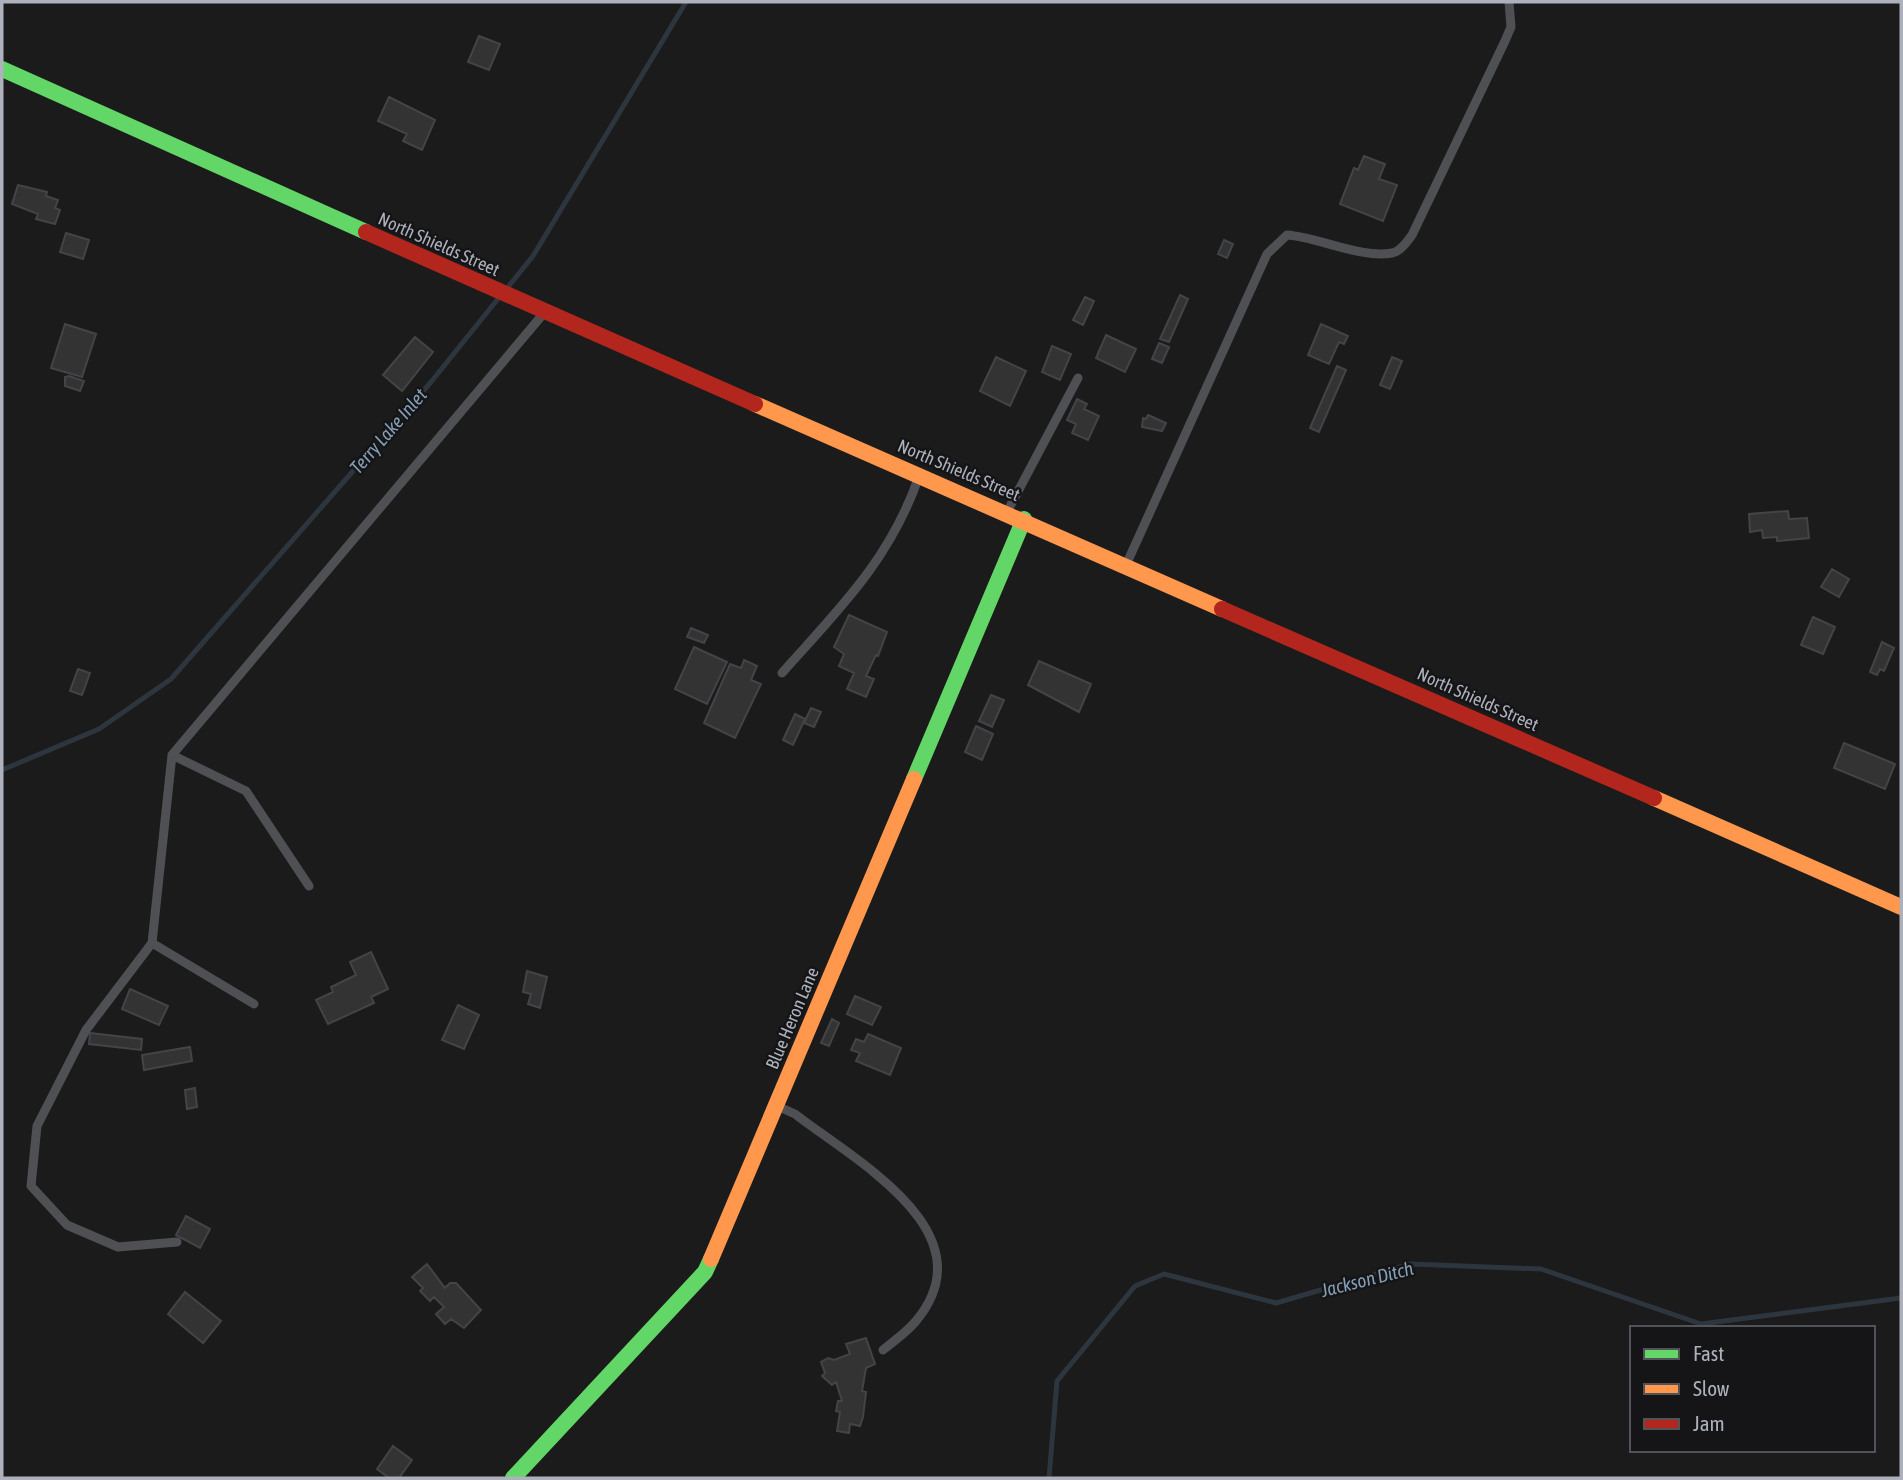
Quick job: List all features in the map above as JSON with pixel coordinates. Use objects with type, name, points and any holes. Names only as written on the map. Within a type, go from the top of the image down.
[{"type":"street","name":"North Shields Street","points":[[3,75],[1024,519],[1901,907]]},
{"type":"street","name":"Blue Heron Lane","points":[[513,1478],[705,1272],[1024,519]]},
{"type":"lane","points":[[1126,565],[1267,254],[1287,236],[1373,252],[1393,253],[1403,246],[1412,235],[1505,41],[1511,27],[1509,2]]},
{"type":"lane","points":[[177,1242],[118,1247],[67,1226],[31,1186],[37,1126],[86,1030],[152,943],[172,755],[545,312]]},
{"type":"lane","points":[[1007,512],[1078,378]]},
{"type":"lane","points":[[782,673],[869,575],[889,545],[920,474]]},
{"type":"lane","points":[[172,755],[246,791],[310,886]]},
{"type":"lane","points":[[152,943],[254,1004]]},
{"type":"lane","points":[[776,1105],[795,1114],[892,1188],[929,1231],[940,1264],[920,1315],[883,1350]]},
{"type":"building","points":[[479,36],[500,44],[489,70],[468,62]]},
{"type":"building","points":[[389,97],[435,120],[422,150],[403,141],[407,134],[378,121]]},
{"type":"building","points":[[1364,156],[1385,164],[1379,179],[1397,185],[1383,221],[1340,204],[1354,168],[1358,170]]},
{"type":"building","points":[[18,185],[47,192],[46,196],[58,200],[55,208],[60,210],[55,224],[36,219],[38,214],[12,204]]},
{"type":"building","points":[[66,233],[89,240],[83,259],[60,252]]},
{"type":"building","points":[[1224,240],[1233,244],[1227,258],[1218,254]]},
{"type":"building","points":[[1180,295],[1188,299],[1169,342],[1160,339]]},
{"type":"building","points":[[1085,297],[1094,301],[1083,325],[1073,320]]},
{"type":"building","points":[[65,324],[96,334],[82,377],[51,368]]},
{"type":"building","points":[[1321,324],[1348,336],[1344,344],[1339,342],[1329,364],[1308,355]]},
{"type":"building","points":[[1106,335],[1136,349],[1125,372],[1096,358]]},
{"type":"building","points":[[415,337],[433,352],[402,391],[383,375]]},
{"type":"building","points":[[1159,343],[1169,347],[1162,363],[1152,359]]},
{"type":"building","points":[[1052,346],[1071,354],[1060,380],[1042,372]]},
{"type":"building","points":[[996,357],[1026,371],[1010,406],[980,391]]},
{"type":"building","points":[[1392,357],[1402,361],[1390,389],[1380,385]]},
{"type":"building","points":[[1337,366],[1346,370],[1319,432],[1310,428]]},
{"type":"building","points":[[65,377],[84,381],[80,391],[65,386]]},
{"type":"building","points":[[1077,399],[1087,404],[1084,409],[1099,416],[1088,440],[1072,433],[1076,424],[1067,420]]},
{"type":"building","points":[[1148,415],[1166,423],[1162,431],[1142,427],[1143,418],[1146,419]]},
{"type":"building","points":[[1788,511],[1789,519],[1807,518],[1809,538],[1777,541],[1777,537],[1763,538],[1762,530],[1750,532],[1749,514]]},
{"type":"building","points":[[1832,569],[1849,579],[1839,597],[1821,587]]},
{"type":"building","points":[[849,615],[887,632],[878,656],[876,655],[866,676],[874,679],[866,697],[847,689],[854,673],[839,666],[844,654],[834,647]]},
{"type":"building","points":[[1813,617],[1835,627],[1823,654],[1801,645]]},
{"type":"building","points":[[691,628],[708,635],[704,643],[687,637]]},
{"type":"building","points":[[1882,642],[1894,648],[1884,671],[1880,669],[1877,675],[1870,672]]},
{"type":"building","points":[[694,647],[727,662],[707,704],[675,689]]},
{"type":"building","points":[[744,660],[757,666],[751,680],[761,684],[735,738],[704,723],[730,664],[741,668]]},
{"type":"building","points":[[1039,661],[1091,684],[1079,712],[1028,685]]},
{"type":"building","points":[[78,669],[90,673],[82,695],[70,691]]},
{"type":"building","points":[[991,695],[1004,700],[992,727],[979,721]]},
{"type":"building","points":[[811,708],[821,712],[814,727],[804,723]]},
{"type":"building","points":[[795,714],[805,719],[793,745],[783,740]]},
{"type":"building","points":[[976,726],[993,734],[982,760],[965,752]]},
{"type":"building","points":[[1844,743],[1895,764],[1885,789],[1834,768]]},
{"type":"building","points":[[371,952],[388,989],[371,997],[374,1003],[328,1024],[316,1000],[333,992],[331,987],[356,975],[350,962]]},
{"type":"building","points":[[527,971],[547,977],[540,1008],[528,1004],[531,994],[523,992]]},
{"type":"building","points":[[130,989],[168,1006],[159,1025],[122,1009]]},
{"type":"building","points":[[855,996],[881,1007],[872,1025],[847,1014]]},
{"type":"building","points":[[458,1005],[479,1015],[464,1049],[442,1040]]},
{"type":"building","points":[[832,1019],[839,1023],[829,1046],[821,1043]]},
{"type":"building","points":[[90,1033],[142,1039],[141,1050],[89,1044]]},
{"type":"building","points":[[868,1034],[901,1048],[890,1075],[856,1061],[860,1053],[851,1050],[856,1039],[864,1042]]},
{"type":"building","points":[[190,1047],[192,1061],[144,1070],[142,1055]]},
{"type":"building","points":[[195,1088],[197,1107],[187,1109],[185,1090]]},
{"type":"building","points":[[186,1216],[210,1229],[200,1248],[176,1235]]},
{"type":"building","points":[[427,1264],[445,1288],[450,1283],[456,1283],[481,1310],[464,1328],[451,1319],[445,1324],[436,1314],[444,1307],[434,1297],[430,1301],[420,1291],[423,1288],[412,1277]]},
{"type":"building","points":[[185,1292],[221,1321],[203,1343],[168,1314]]},
{"type":"building","points":[[866,1338],[875,1364],[866,1368],[862,1391],[866,1392],[863,1417],[860,1426],[850,1424],[849,1433],[837,1431],[840,1412],[836,1411],[838,1401],[842,1401],[836,1382],[832,1385],[822,1376],[825,1373],[821,1362],[850,1354],[846,1344]]},
{"type":"building","points":[[393,1446],[412,1460],[399,1478],[389,1478],[377,1469]]},
{"type":"waterway","name":"Terry Lake Inlet","points":[[508,287],[533,256],[686,2]]},
{"type":"waterway","name":"Terry Lake Inlet","points":[[2,770],[99,729],[171,679],[431,382],[497,300]]},
{"type":"waterway","name":"Jackson Ditch","points":[[1049,1478],[1057,1381],[1135,1286],[1164,1274],[1276,1303],[1410,1264],[1541,1269],[1701,1324],[1901,1298]]},
{"type":"traffic: fast","points":[[2,69],[366,232]]},
{"type":"traffic: fast","points":[[914,779],[1024,519]]},
{"type":"traffic: fast","points":[[513,1478],[705,1272],[711,1259]]},
{"type":"traffic: slow","points":[[755,404],[1222,609]]},
{"type":"traffic: slow","points":[[711,1259],[914,779]]},
{"type":"traffic: slow","points":[[1654,798],[1901,907]]},
{"type":"traffic: jam","points":[[366,232],[755,404]]},
{"type":"traffic: jam","points":[[1222,609],[1654,798]]}]
